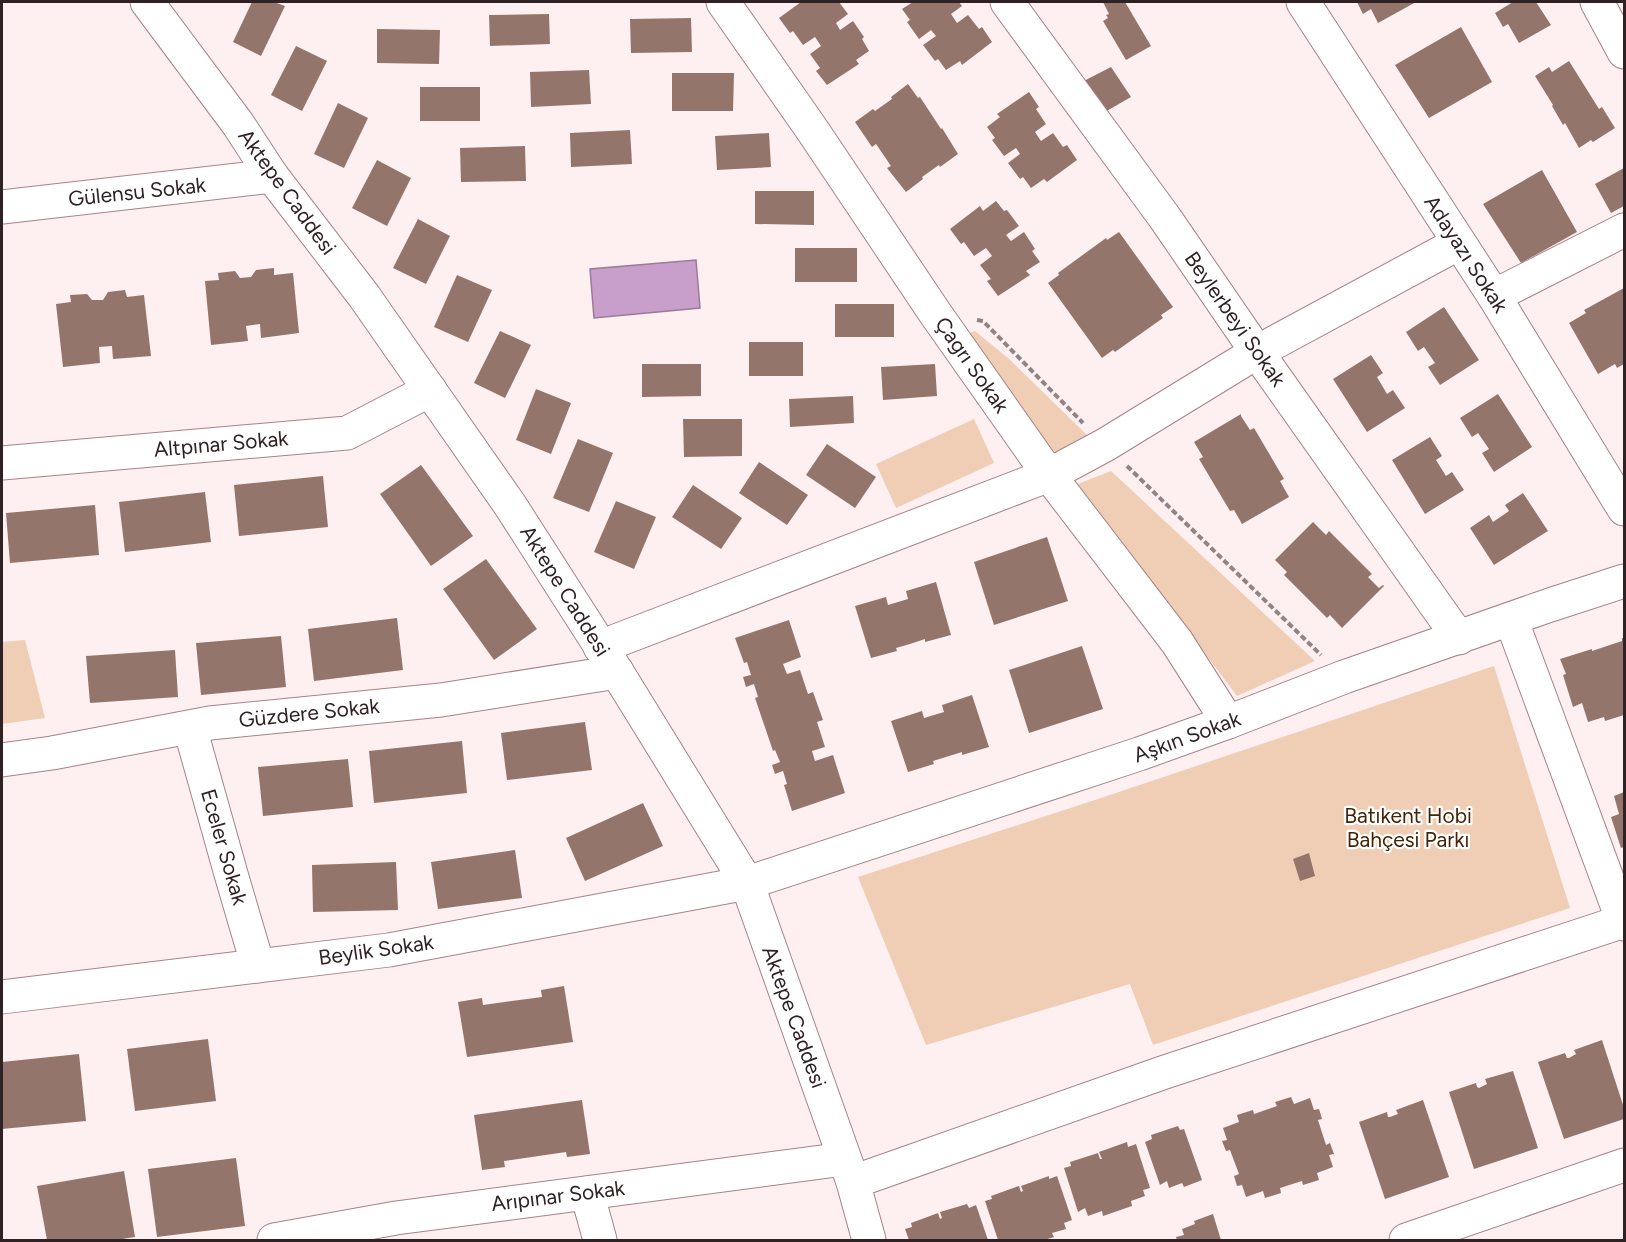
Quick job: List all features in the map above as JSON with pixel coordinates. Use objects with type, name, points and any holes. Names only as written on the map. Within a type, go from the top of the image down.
[{"type":"street","name":"Aktepe Caddesi","points":[[147,2],[238,124],[273,176],[364,296],[510,505],[747,883],[848,1170],[869,1240]]},
{"type":"street","name":"Çagrı Sokak","points":[[723,2],[935,313],[1049,475],[1177,642],[1228,722]]},
{"type":"street","name":"Beylerbeyi Sokak","points":[[1007,2],[1165,218],[1459,638]]},
{"type":"street","name":"Adayazı Sokak","points":[[1303,2],[1494,296],[1624,509]]},
{"type":"street","points":[[1597,2],[1624,52]]},
{"type":"street","name":"Gülensu Sokak","points":[[2,207],[273,176]]},
{"type":"street","points":[[1494,296],[1624,230]]},
{"type":"street","name":"Güzdere Sokak","points":[[2,759],[52,753],[210,723],[441,700],[608,660],[1049,475],[1105,445],[1257,352],[1459,243]]},
{"type":"street","name":"Altpınar Sokak","points":[[2,463],[347,433],[430,390]]},
{"type":"street","name":"Aşkın Sokak","points":[[747,883],[1140,754],[1344,677],[1624,581]]},
{"type":"street","points":[[1511,619],[1624,922]]},
{"type":"street","name":"Eceler Sokak","points":[[190,728],[258,966]]},
{"type":"street","name":"Beylik Sokak","points":[[2,997],[389,950],[747,883]]},
{"type":"street","name":"Arıpınar Sokak","points":[[274,1240],[310,1237],[396,1218],[586,1192],[848,1170],[1165,1072],[1624,922]]},
{"type":"street","points":[[1406,1240],[1624,1165]]},
{"type":"street","points":[[586,1192],[600,1240]]},
{"type":"path","points":[[935,313],[983,321],[1105,445],[1344,677]]},
{"type":"green space","points":[[975,331],[1008,358],[1089,437],[1063,456],[1047,447],[967,334]]},
{"type":"green space","points":[[974,419],[994,463],[896,508],[876,464]]},
{"type":"green space","points":[[1111,471],[1315,661],[1237,696],[1078,484]]},
{"type":"green space","points":[[25,640],[45,718],[2,724],[2,642]]},
{"type":"green space","name":"Batıkent Hobi Bahçesi Parkı","points":[[1494,666],[1570,908],[1153,1045],[1130,984],[926,1045],[858,877]]},
{"type":"shaded area","points":[[696,260],[700,308],[594,318],[590,269]]},
{"type":"building","points":[[252,2],[274,2],[285,6],[261,56],[233,42]]},
{"type":"building","points":[[801,2],[839,2],[848,14],[836,23],[840,30],[853,21],[864,37],[862,39],[869,51],[856,60],[859,64],[827,85],[816,71],[820,68],[810,54],[821,46],[815,37],[803,45],[793,31],[790,33],[779,18]]},
{"type":"building","points":[[913,2],[959,2],[962,6],[951,14],[957,23],[968,15],[979,29],[982,27],[992,42],[962,65],[960,61],[946,70],[938,59],[935,61],[923,45],[936,36],[931,30],[919,39],[907,22],[910,20],[902,9]]},
{"type":"building","points":[[1103,2],[1125,2],[1151,46],[1126,60],[1103,21],[1108,18],[1106,15],[1109,14]]},
{"type":"building","points":[[1357,2],[1416,2],[1378,23],[1371,9],[1363,14]]},
{"type":"building","points":[[1513,2],[1536,2],[1551,25],[1519,43],[1508,24],[1503,27],[1495,13]]},
{"type":"building","points":[[549,14],[550,44],[490,46],[489,15]]},
{"type":"building","points":[[691,18],[692,52],[631,53],[630,19]]},
{"type":"building","points":[[1461,27],[1492,82],[1429,118],[1395,65]]},
{"type":"building","points":[[377,29],[440,30],[439,64],[377,63]]},
{"type":"building","points":[[296,46],[327,61],[302,111],[271,95]]},
{"type":"building","points":[[1569,61],[1599,109],[1602,107],[1615,128],[1579,148],[1535,76],[1549,67],[1552,72]]},
{"type":"building","points":[[1111,67],[1131,97],[1098,116],[1078,84]]},
{"type":"building","points":[[589,70],[591,104],[531,107],[530,72]]},
{"type":"building","points":[[672,73],[734,73],[733,111],[672,111]]},
{"type":"building","points":[[908,84],[918,98],[920,97],[958,154],[922,177],[923,179],[906,192],[887,168],[891,166],[876,144],[872,147],[855,122],[892,99],[891,97]]},
{"type":"building","points":[[420,87],[480,87],[480,121],[420,121]]},
{"type":"building","points":[[1029,92],[1046,124],[1035,132],[1041,141],[1053,133],[1063,147],[1067,145],[1077,160],[1047,182],[1044,179],[1031,188],[1023,177],[1020,179],[1008,163],[1020,154],[1016,148],[1004,156],[992,140],[995,138],[987,127],[1000,117],[997,114]]},
{"type":"building","points":[[338,103],[368,118],[344,168],[314,154]]},
{"type":"building","points":[[630,130],[632,164],[571,167],[570,133]]},
{"type":"building","points":[[769,133],[771,167],[717,170],[715,136]]},
{"type":"building","points":[[525,146],[526,181],[461,182],[460,148]]},
{"type":"building","points":[[377,160],[411,178],[387,226],[352,208]]},
{"type":"building","points":[[1624,168],[1624,206],[1611,213],[1595,184]]},
{"type":"building","points":[[1542,170],[1577,232],[1521,263],[1483,204]]},
{"type":"building","points":[[755,191],[814,191],[814,225],[755,224]]},
{"type":"building","points":[[996,201],[1004,211],[1007,210],[1019,226],[1006,235],[1011,241],[1024,232],[1035,249],[1032,251],[1040,262],[1026,271],[1030,275],[998,296],[987,281],[991,279],[980,265],[992,256],[986,248],[974,256],[964,242],[961,244],[950,229],[980,206],[983,211]]},
{"type":"building","points":[[418,219],[450,236],[426,284],[393,268]]},
{"type":"building","points":[[1119,232],[1173,307],[1161,315],[1163,318],[1115,352],[1113,350],[1102,358],[1048,283],[1106,238],[1107,240]]},
{"type":"building","points":[[795,248],[857,248],[857,282],[795,282]]},
{"type":"building","points":[[274,268],[274,275],[293,273],[299,333],[261,338],[260,324],[246,326],[248,341],[211,345],[205,281],[219,280],[218,273],[235,271],[240,278],[251,277],[256,270]]},
{"type":"building","points":[[457,275],[492,290],[468,342],[434,327]]},
{"type":"building","points":[[1624,288],[1624,364],[1617,368],[1615,364],[1598,374],[1569,323],[1586,313],[1584,310]]},
{"type":"building","points":[[125,290],[127,297],[144,295],[151,356],[113,359],[112,346],[99,347],[100,363],[63,367],[56,304],[71,302],[70,295],[87,294],[92,300],[103,300],[108,292]]},
{"type":"building","points":[[835,304],[894,304],[894,337],[835,337]]},
{"type":"building","points":[[1444,307],[1479,360],[1440,385],[1428,367],[1435,363],[1424,347],[1418,351],[1406,332]]},
{"type":"building","points":[[500,331],[531,345],[505,398],[474,383]]},
{"type":"building","points":[[749,342],[803,342],[803,376],[749,376]]},
{"type":"building","points":[[1371,355],[1383,373],[1377,377],[1387,394],[1393,390],[1405,408],[1367,432],[1333,379]]},
{"type":"building","points":[[642,364],[701,364],[701,396],[642,397]]},
{"type":"building","points":[[935,364],[937,396],[883,400],[881,367]]},
{"type":"building","points":[[536,389],[571,403],[551,454],[516,440]]},
{"type":"building","points":[[1498,394],[1532,447],[1494,472],[1482,453],[1489,449],[1478,433],[1472,437],[1460,418]]},
{"type":"building","points":[[853,396],[854,423],[790,427],[789,399]]},
{"type":"building","points":[[1241,414],[1250,430],[1254,428],[1284,479],[1280,481],[1289,497],[1242,524],[1234,510],[1230,511],[1199,459],[1203,457],[1194,442]]},
{"type":"building","points":[[683,419],[742,419],[742,456],[684,457]]},
{"type":"building","points":[[1430,437],[1442,456],[1436,460],[1446,476],[1452,472],[1464,490],[1425,514],[1392,460]]},
{"type":"building","points":[[578,439],[613,453],[589,512],[553,498]]},
{"type":"building","points":[[827,444],[876,477],[855,508],[806,475]]},
{"type":"building","points":[[759,462],[808,495],[787,525],[739,493]]},
{"type":"building","points":[[421,465],[473,536],[431,566],[380,494]]},
{"type":"building","points":[[323,476],[328,527],[239,536],[234,485]]},
{"type":"building","points":[[693,485],[742,518],[721,549],[672,517]]},
{"type":"building","points":[[205,492],[211,542],[125,552],[119,502]]},
{"type":"building","points":[[1523,493],[1548,531],[1494,565],[1470,528],[1489,515],[1493,522],[1509,511],[1505,505]]},
{"type":"building","points":[[616,501],[656,517],[634,569],[594,552]]},
{"type":"building","points":[[95,505],[99,555],[10,563],[6,513]]},
{"type":"building","points":[[1313,522],[1326,535],[1329,531],[1372,574],[1368,577],[1379,588],[1384,586],[1342,628],[1330,615],[1327,618],[1284,575],[1287,572],[1275,560]]},
{"type":"building","points":[[1047,537],[1068,601],[994,625],[974,562]]},
{"type":"building","points":[[486,559],[537,629],[494,660],[443,589]]},
{"type":"building","points":[[936,582],[951,635],[925,642],[925,639],[896,648],[897,651],[871,658],[855,606],[886,597],[888,605],[908,599],[906,591]]},
{"type":"building","points":[[397,618],[403,670],[314,681],[308,629]]},
{"type":"building","points":[[789,620],[801,657],[783,664],[787,674],[800,670],[808,694],[813,692],[823,720],[817,722],[825,747],[812,751],[815,761],[833,755],[845,793],[792,811],[784,785],[787,784],[783,771],[775,774],[772,765],[780,762],[775,750],[773,751],[755,698],[758,697],[754,684],[746,687],[743,677],[751,675],[735,638]]},
{"type":"building","points":[[281,636],[286,687],[201,695],[196,643]]},
{"type":"building","points":[[1624,638],[1624,715],[1605,721],[1604,717],[1588,722],[1582,703],[1573,707],[1563,675],[1566,674],[1560,659],[1622,641]]},
{"type":"building","points":[[1082,646],[1103,709],[1029,733],[1009,670]]},
{"type":"building","points":[[175,650],[178,697],[90,703],[86,656]]},
{"type":"building","points":[[972,695],[989,747],[962,755],[962,752],[908,772],[891,721],[922,711],[924,718],[944,712],[942,705]]},
{"type":"building","points":[[585,722],[592,770],[507,780],[501,733]]},
{"type":"building","points":[[462,741],[467,793],[374,803],[369,751]]},
{"type":"building","points":[[348,759],[353,807],[263,816],[258,767]]},
{"type":"building","points":[[1624,792],[1624,847],[1621,848],[1611,817],[1619,814],[1614,796]]},
{"type":"building","points":[[643,803],[663,846],[585,881],[566,838]]},
{"type":"building","points":[[515,850],[522,898],[438,909],[431,862]]},
{"type":"building","points":[[1309,853],[1315,876],[1300,881],[1293,859]]},
{"type":"building","points":[[396,862],[398,910],[313,912],[312,865]]},
{"type":"building","points":[[564,986],[573,1042],[467,1057],[458,1002],[482,998],[483,1005],[542,997],[541,990]]},
{"type":"building","points":[[208,1039],[216,1101],[135,1111],[127,1049]]},
{"type":"building","points":[[1602,1040],[1624,1108],[1624,1119],[1564,1139],[1538,1062],[1565,1053],[1569,1058],[1576,1054],[1574,1050]]},
{"type":"building","points":[[79,1054],[86,1121],[2,1129],[2,1062]]},
{"type":"building","points":[[1513,1071],[1538,1148],[1474,1169],[1449,1092],[1476,1083],[1479,1088],[1487,1084],[1485,1079]]},
{"type":"building","points":[[1291,1097],[1294,1104],[1310,1098],[1314,1110],[1319,1109],[1322,1119],[1318,1120],[1326,1145],[1330,1143],[1334,1154],[1329,1155],[1333,1167],[1317,1173],[1319,1180],[1303,1185],[1302,1181],[1280,1188],[1281,1193],[1265,1198],[1263,1191],[1246,1197],[1242,1185],[1237,1186],[1234,1176],[1239,1174],[1230,1150],[1226,1151],[1222,1141],[1227,1140],[1223,1128],[1239,1122],[1237,1115],[1253,1110],[1254,1114],[1277,1106],[1275,1102]]},
{"type":"building","points":[[582,1100],[590,1154],[567,1157],[566,1152],[504,1161],[505,1167],[482,1170],[474,1115]]},
{"type":"building","points":[[1423,1100],[1449,1177],[1385,1199],[1359,1122],[1387,1112],[1390,1117],[1398,1114],[1396,1110]]},
{"type":"building","points":[[1178,1126],[1180,1130],[1184,1129],[1202,1180],[1184,1187],[1182,1183],[1169,1188],[1167,1181],[1160,1185],[1145,1142],[1152,1139],[1151,1135]]},
{"type":"building","points":[[1127,1142],[1128,1147],[1136,1144],[1150,1188],[1143,1190],[1145,1196],[1131,1201],[1132,1206],[1103,1216],[1102,1211],[1088,1216],[1085,1208],[1078,1212],[1064,1168],[1071,1166],[1070,1162],[1098,1153],[1102,1159],[1099,1152]]},
{"type":"building","points":[[236,1158],[245,1226],[157,1237],[148,1169]]},
{"type":"building","points":[[124,1171],[135,1237],[116,1240],[47,1240],[37,1186]]},
{"type":"building","points":[[1049,1176],[1049,1179],[1057,1176],[1072,1220],[1064,1223],[1066,1229],[1052,1233],[1054,1237],[1044,1240],[998,1240],[985,1201],[992,1199],[991,1196],[1019,1186],[1021,1192],[1023,1191],[1021,1186]]},
{"type":"building","points":[[967,1204],[969,1208],[976,1205],[988,1240],[909,1240],[905,1229],[912,1227],[911,1223],[938,1213],[940,1219],[942,1218],[940,1212]]},
{"type":"building","points":[[1213,1214],[1221,1240],[1177,1240],[1176,1237],[1184,1235],[1182,1229],[1195,1224],[1194,1221]]}]
